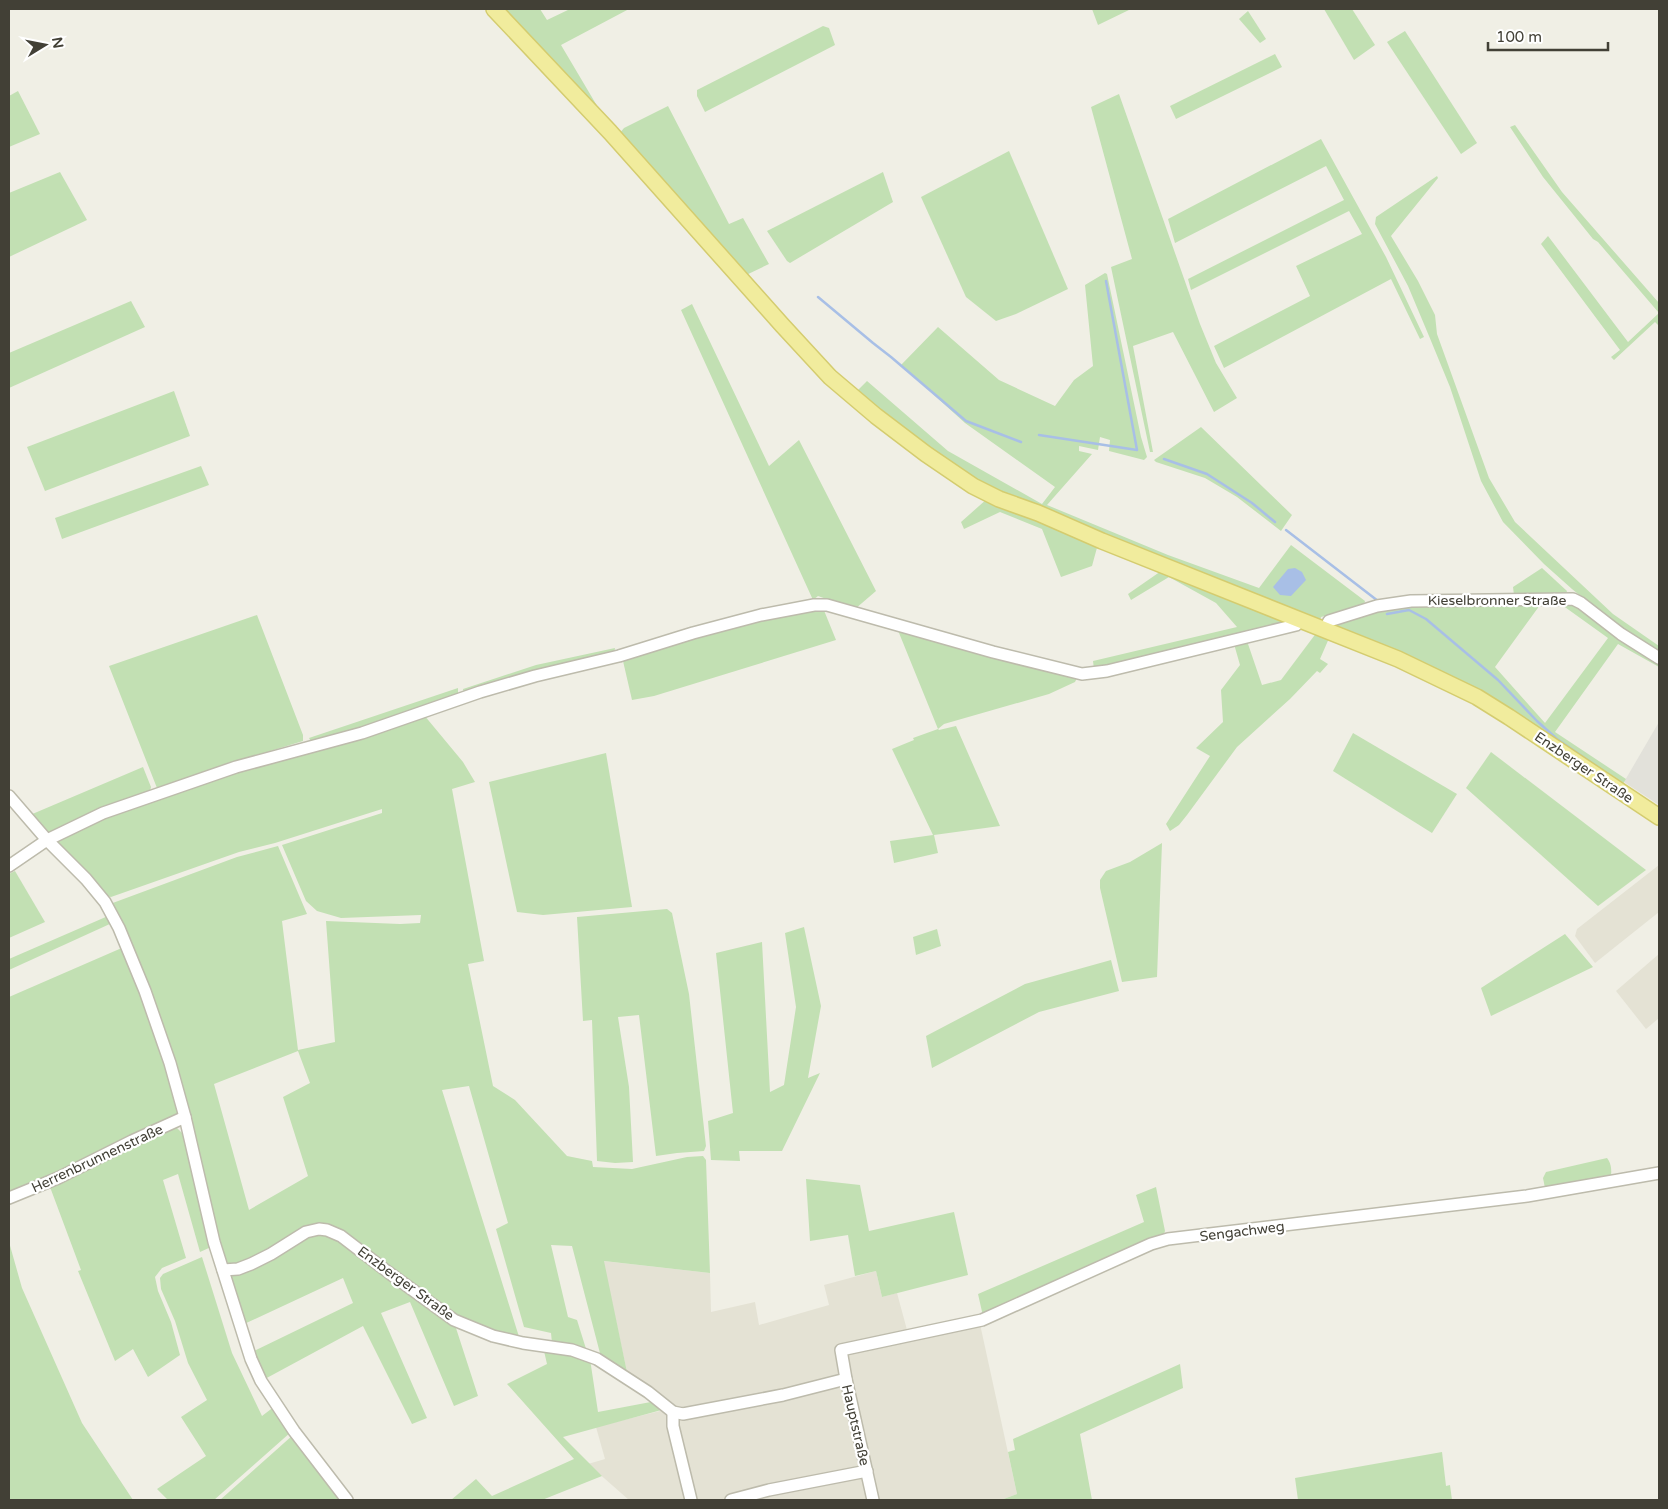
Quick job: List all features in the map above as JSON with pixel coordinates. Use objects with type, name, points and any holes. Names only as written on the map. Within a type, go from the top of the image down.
[{"type":"main road","name":"Enzberger Straße","points":[[494,9],[610,132],[830,376],[898,432],[973,486],[999,499],[1038,513],[1102,541],[1407,663],[1477,697],[1659,817]]},
{"type":"street","name":"Kieselbronner Straße","points":[[1325,629],[1329,621],[1377,606],[1411,601],[1573,599],[1581,602],[1621,634],[1659,658]]},
{"type":"street","points":[[9,866],[47,840],[103,813],[236,766],[362,733],[480,692],[535,676],[619,656],[693,633],[761,615],[814,605],[827,605],[993,652],[1082,674],[1107,671],[1190,652],[1296,625],[1301,620]]},
{"type":"street","points":[[9,796],[105,902],[119,928],[158,1026],[174,1075],[205,1205],[251,1359],[261,1381],[294,1431],[347,1500]]},
{"type":"street","name":"Herrenbrunnenstraße","points":[[9,1198],[58,1178],[185,1117]]},
{"type":"street","name":"Sengachweg","points":[[841,1350],[988,1318],[1151,1244],[1168,1239],[1535,1195],[1659,1172]]},
{"type":"street","name":"Enzberger Straße","points":[[223,1270],[238,1269],[251,1264],[306,1232],[319,1229],[327,1230],[341,1236],[454,1320],[493,1336],[523,1344],[572,1350],[590,1356],[611,1367],[648,1392],[672,1412]]},
{"type":"street","name":"Hauptstraße","points":[[841,1350],[873,1500]]},
{"type":"street","points":[[691,1500],[673,1426],[672,1412],[683,1414],[752,1401],[846,1379]]},
{"type":"street","points":[[731,1500],[769,1490],[867,1471]]},
{"type":"shaded area","points":[[1659,722],[1659,805],[1624,782]]},
{"type":"shaded area","points":[[1659,865],[1659,912],[1595,963],[1575,936],[1577,929]]},
{"type":"shaded area","points":[[1659,954],[1659,1018],[1646,1029],[1616,991]]},
{"type":"shaded area","points":[[603,1261],[710,1273],[711,1312],[755,1302],[759,1325],[829,1305],[824,1285],[876,1271],[882,1297],[897,1293],[910,1341],[980,1324],[1017,1494],[1001,1500],[629,1500],[588,1464],[605,1459],[596,1427],[672,1408],[663,1397],[627,1372]]},
{"type":"green space","points":[[500,9],[540,9],[547,20],[570,9],[629,9],[561,45],[609,126]]},
{"type":"green space","points":[[1092,9],[1131,9],[1098,25]]},
{"type":"green space","points":[[1324,9],[1352,9],[1375,45],[1354,60]]},
{"type":"green space","points":[[1248,11],[1266,39],[1260,43],[1239,19]]},
{"type":"green space","points":[[823,26],[829,28],[835,45],[705,112],[697,96],[697,90]]},
{"type":"green space","points":[[1405,31],[1477,143],[1461,154],[1387,42]]},
{"type":"green space","points":[[1275,54],[1282,67],[1176,119],[1170,106]]},
{"type":"green space","points":[[18,91],[40,134],[9,147],[9,96]]},
{"type":"green space","points":[[1119,94],[1200,324],[1216,363],[1237,398],[1214,412],[1173,332],[1133,346],[1153,452],[1150,452],[1111,267],[1132,259],[1091,107]]},
{"type":"green space","points":[[668,106],[729,224],[743,218],[769,264],[744,276],[619,134],[624,128]]},
{"type":"green space","points":[[1515,125],[1562,192],[1659,303],[1659,313],[1598,242],[1593,239],[1543,177],[1510,127]]},
{"type":"green space","points":[[1321,139],[1386,257],[1424,337],[1420,339],[1391,279],[1224,368],[1214,346],[1310,296],[1296,266],[1362,234],[1349,211],[1191,290],[1188,279],[1344,200],[1326,166],[1175,243],[1168,219]]},
{"type":"green space","points":[[1009,151],[1068,289],[1016,314],[996,321],[966,297],[921,197]]},
{"type":"green space","points":[[60,172],[87,220],[9,257],[9,193]]},
{"type":"green space","points":[[883,172],[893,202],[790,263],[787,261],[767,231]]},
{"type":"green space","points":[[1437,176],[1438,178],[1391,236],[1418,281],[1435,315],[1437,334],[1489,478],[1515,522],[1613,614],[1659,646],[1659,654],[1622,630],[1544,564],[1503,522],[1481,481],[1450,387],[1429,336],[1408,286],[1375,224],[1376,217]]},
{"type":"green space","points":[[1548,236],[1628,342],[1659,313],[1659,326],[1655,322],[1614,360],[1611,357],[1620,350],[1541,244]]},
{"type":"green space","points":[[1105,273],[1107,274],[1141,437],[1147,457],[1144,460],[1109,451],[1110,440],[1100,437],[1098,450],[1079,446],[1079,451],[1092,454],[1047,505],[1168,555],[1259,588],[1291,545],[1365,601],[1364,605],[1321,617],[1320,620],[994,490],[949,464],[856,392],[867,381],[948,451],[1042,504],[1055,487],[965,423],[901,365],[938,327],[999,380],[1055,406],[1074,380],[1093,366],[1085,285]]},
{"type":"green space","points":[[131,301],[145,327],[9,388],[9,353]]},
{"type":"green space","points":[[692,304],[769,466],[799,440],[876,591],[855,609],[818,596],[813,600],[681,310]]},
{"type":"green space","points":[[174,391],[190,436],[45,491],[27,447]]},
{"type":"green space","points":[[1201,427],[1292,515],[1281,531],[1237,497],[1205,478],[1154,460]]},
{"type":"green space","points":[[201,466],[209,485],[62,539],[55,518]]},
{"type":"green space","points":[[988,498],[1098,544],[1092,566],[1061,577],[1042,529],[1000,512],[964,529],[961,522]]},
{"type":"green space","points":[[1542,568],[1567,591],[1565,596],[1514,595],[1513,587]]},
{"type":"green space","points":[[1164,569],[1294,621],[1094,669],[1093,661],[1237,627],[1216,603],[1169,577],[1131,600],[1128,594]]},
{"type":"green space","points":[[1566,603],[1576,604],[1659,660],[1659,667],[1618,644],[1555,732],[1626,779],[1621,787],[1540,732],[1339,630],[1337,626],[1340,622],[1372,611],[1399,606],[1540,605],[1495,667],[1545,723],[1608,638],[1562,605]]},
{"type":"green space","points":[[823,608],[836,640],[654,696],[632,700],[623,661],[626,657],[761,620]]},
{"type":"green space","points":[[257,615],[303,735],[303,741],[157,788],[109,666]]},
{"type":"green space","points":[[897,628],[1077,678],[1075,682],[1049,694],[944,724],[938,729]]},
{"type":"green space","points":[[1317,632],[1330,636],[1320,659],[1328,664],[1320,673],[1317,671],[1290,699],[1237,747],[1187,815],[1179,825],[1170,831],[1166,824],[1210,756],[1196,748],[1223,722],[1221,690],[1240,665],[1234,644],[1247,641],[1262,685],[1281,680]]},
{"type":"green space","points":[[615,648],[614,654],[464,694],[463,689],[536,665]]},
{"type":"green space","points":[[458,688],[458,696],[362,729],[312,743],[309,738]]},
{"type":"green space","points":[[424,715],[463,762],[475,782],[452,789],[484,961],[468,964],[493,1086],[515,1100],[567,1156],[592,1161],[593,1167],[632,1169],[687,1157],[703,1156],[706,1160],[710,1273],[604,1261],[627,1372],[601,1357],[572,1246],[551,1245],[568,1317],[577,1320],[587,1352],[552,1343],[551,1333],[524,1327],[496,1229],[508,1223],[469,1086],[442,1090],[520,1340],[479,1329],[448,1313],[332,1226],[240,1264],[228,1263],[222,1254],[183,1095],[110,904],[237,857],[278,846],[307,914],[282,921],[298,1050],[335,1042],[326,921],[420,923],[421,915],[341,918],[317,911],[306,901],[282,845],[382,813],[382,809],[275,843],[239,852],[111,897],[104,895],[56,843],[56,840],[75,830],[157,796]],"holes":[[[298,1051],[310,1083],[283,1097],[308,1176],[249,1210],[214,1084]]]},
{"type":"green space","points":[[956,726],[1000,826],[934,835],[938,853],[894,863],[890,841],[933,835],[892,749],[914,740],[913,738],[938,729]]},
{"type":"green space","points":[[1353,733],[1457,794],[1432,833],[1333,771]]},
{"type":"green space","points":[[1491,752],[1646,870],[1598,906],[1466,788]]},
{"type":"green space","points":[[606,753],[632,907],[543,915],[517,912],[489,782]]},
{"type":"green space","points":[[143,767],[151,787],[150,791],[97,812],[48,835],[30,815]]},
{"type":"green space","points":[[1162,843],[1157,977],[1122,982],[1100,888],[1100,880],[1106,871],[1130,862]]},
{"type":"green space","points":[[15,871],[45,922],[9,938],[9,874]]},
{"type":"green space","points":[[667,909],[672,913],[689,994],[706,1146],[704,1151],[656,1156],[639,1015],[618,1017],[629,1087],[633,1162],[597,1161],[592,1020],[583,1021],[577,917]]},
{"type":"green space","points":[[108,916],[112,923],[9,970],[9,959]]},
{"type":"green space","points":[[804,927],[821,1006],[808,1078],[820,1073],[782,1151],[739,1151],[740,1161],[711,1160],[708,1121],[733,1113],[716,953],[762,942],[770,1092],[784,1085],[796,1007],[785,933]]},
{"type":"green space","points":[[937,929],[941,946],[916,955],[913,937]]},
{"type":"green space","points":[[1565,934],[1593,967],[1491,1016],[1481,988]]},
{"type":"green space","points":[[124,947],[167,1066],[180,1110],[178,1117],[9,1196],[9,997]]},
{"type":"green space","points":[[1111,960],[1119,991],[1039,1012],[932,1068],[926,1036],[1025,984]]},
{"type":"green space","points":[[177,1128],[185,1136],[211,1247],[200,1252],[178,1174],[163,1180],[186,1258],[162,1268],[155,1277],[158,1291],[171,1322],[180,1355],[148,1377],[133,1349],[115,1361],[78,1271],[81,1270],[50,1187],[166,1129]]},
{"type":"green space","points":[[1607,1158],[1611,1169],[1610,1180],[1545,1188],[1543,1178],[1546,1172]]},
{"type":"green space","points":[[806,1179],[860,1185],[869,1231],[954,1212],[968,1275],[882,1297],[876,1271],[855,1276],[848,1235],[810,1241]]},
{"type":"green space","points":[[1156,1187],[1165,1231],[1163,1237],[983,1316],[978,1294],[1144,1222],[1136,1195]]},
{"type":"green space","points":[[315,1233],[329,1234],[455,1325],[478,1396],[454,1406],[410,1302],[381,1313],[427,1418],[412,1424],[363,1326],[263,1380],[252,1352],[353,1303],[343,1278],[242,1325],[228,1278],[231,1274]]},
{"type":"green space","points":[[9,1242],[22,1288],[82,1423],[133,1500],[9,1500]]},
{"type":"green space","points":[[202,1257],[232,1353],[262,1416],[275,1406],[291,1432],[214,1500],[168,1500],[157,1489],[206,1456],[181,1417],[207,1400],[188,1363],[175,1321],[161,1289],[160,1278],[163,1274]]},
{"type":"green space","points":[[544,1351],[572,1354],[590,1359],[598,1412],[656,1401],[665,1409],[563,1437],[602,1476],[542,1500],[451,1500],[476,1479],[492,1496],[574,1459],[507,1384],[547,1364]]},
{"type":"green space","points":[[1180,1364],[1183,1388],[1080,1434],[1092,1500],[1001,1500],[1017,1494],[1008,1452],[1015,1450],[1013,1439]]},
{"type":"green space","points":[[293,1435],[344,1500],[220,1500]]},
{"type":"green space","points":[[1442,1452],[1446,1486],[1450,1485],[1452,1500],[1298,1500],[1295,1478]]},
{"type":"water","points":[[1295,568],[1302,572],[1306,580],[1291,596],[1280,595],[1273,587],[1288,569]]},
{"type":"waterway","points":[[1039,435],[1137,450],[1106,281]]},
{"type":"waterway","points":[[818,297],[966,421],[1021,442]]},
{"type":"waterway","points":[[1164,459],[1207,474],[1252,503],[1275,522]]},
{"type":"waterway","points":[[1286,530],[1378,601]]},
{"type":"waterway","points":[[1387,614],[1409,610],[1426,619],[1498,680],[1557,739],[1618,781]]}]
